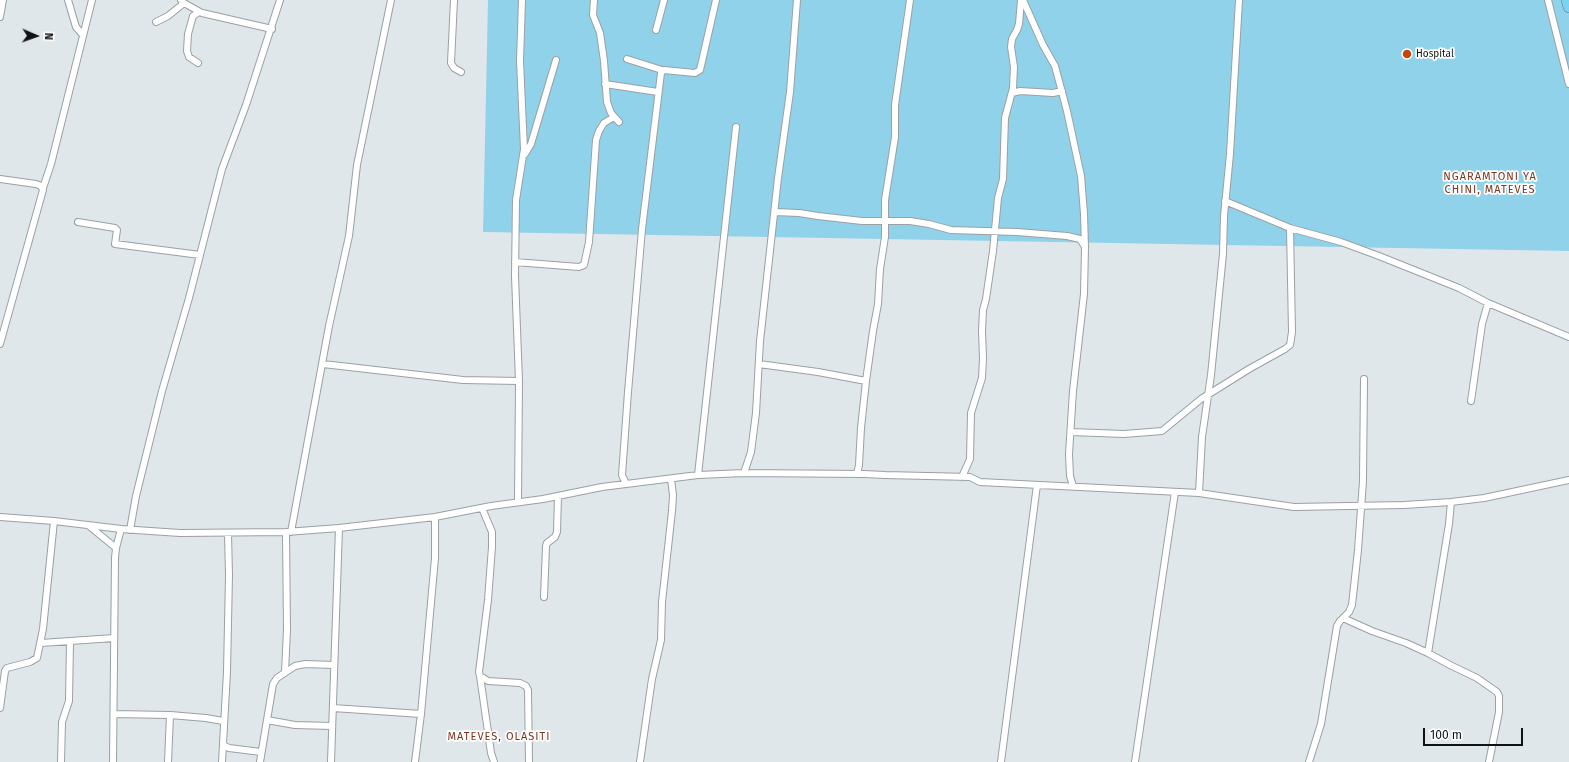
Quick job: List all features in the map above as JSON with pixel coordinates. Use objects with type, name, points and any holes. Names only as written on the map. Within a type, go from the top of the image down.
[{"type":"highway","points":[[1567,0],[1569,6]]},
{"type":"street","points":[[0,17],[3,0]]},
{"type":"street","points":[[68,0],[76,27],[83,35]]},
{"type":"street","points":[[0,344],[51,164],[92,0]]},
{"type":"street","points":[[130,530],[136,496],[162,391],[189,298],[222,169],[246,105],[272,29],[280,0]]},
{"type":"street","points":[[285,672],[288,532],[323,364],[336,292],[349,236],[357,165],[390,0]]},
{"type":"street","points":[[454,0],[451,63],[454,68],[461,72]]},
{"type":"street","points":[[522,0],[520,61],[524,156]]},
{"type":"street","points":[[594,0],[593,15],[600,33],[604,61],[606,102],[614,117],[619,122]]},
{"type":"street","points":[[656,30],[664,0]]},
{"type":"street","points":[[627,59],[662,70],[695,73],[700,70],[716,0]]},
{"type":"street","points":[[744,473],[751,452],[754,432],[761,334],[790,92],[797,0]]},
{"type":"street","points":[[857,474],[860,465],[861,428],[866,381],[873,331],[878,310],[878,280],[885,237],[885,200],[894,145],[895,105],[910,0]]},
{"type":"street","points":[[1022,0],[1043,45],[1055,66],[1081,176],[1085,247],[1084,294],[1073,391],[1070,467],[1073,486]]},
{"type":"street","points":[[962,477],[970,459],[971,413],[982,378],[982,317],[993,251],[999,192],[1003,179],[1005,118],[1012,93],[1014,67],[1011,47],[1012,39],[1019,24],[1022,0]]},
{"type":"street","points":[[1199,493],[1202,437],[1221,275],[1240,0]]},
{"type":"street","points":[[1548,0],[1569,84]]},
{"type":"street","points":[[156,22],[168,16],[183,2],[199,12],[272,29]]},
{"type":"street","points":[[193,8],[193,16],[188,34],[186,51],[189,57],[198,63]]},
{"type":"street","points":[[193,16],[199,12]]},
{"type":"street","points":[[518,502],[519,381],[515,262],[516,200],[518,178],[524,156],[531,144],[556,60]]},
{"type":"street","points":[[626,484],[622,475],[627,400],[642,236],[658,92],[662,70]]},
{"type":"street","points":[[605,84],[658,92]]},
{"type":"street","points":[[1012,93],[1020,91],[1048,94],[1062,91]]},
{"type":"street","points":[[515,262],[579,267],[584,266],[589,242],[596,140],[604,123],[614,117]]},
{"type":"street","points":[[698,475],[736,127]]},
{"type":"street","points":[[0,179],[36,184],[43,188]]},
{"type":"street","points":[[1225,201],[1290,228],[1342,242],[1379,256],[1459,288],[1488,303],[1569,337]]},
{"type":"street","points":[[775,212],[799,213],[862,221],[921,222],[951,230],[1075,238],[1082,241],[1085,247]]},
{"type":"street","points":[[78,222],[115,228],[117,230],[114,242],[115,244],[200,255]]},
{"type":"street","points":[[1071,432],[1124,434],[1165,430],[1191,406],[1248,369],[1290,345],[1292,332],[1290,228]]},
{"type":"street","points":[[1471,401],[1482,324],[1488,303]]},
{"type":"street","points":[[323,364],[463,380],[519,381]]},
{"type":"street","points":[[759,364],[818,372],[866,381]]},
{"type":"street","points":[[1309,762],[1321,724],[1337,626],[1349,612],[1352,605],[1364,482],[1364,379]]},
{"type":"street","points":[[0,517],[54,521],[130,530],[180,533],[228,534],[288,532],[435,517],[626,484],[698,475],[744,473],[970,477],[980,482],[1199,493],[1294,507],[1451,502],[1484,498],[1569,480]]},
{"type":"street","points":[[640,762],[651,684],[661,640],[662,602],[672,512],[673,494],[671,479]]},
{"type":"street","points":[[1002,762],[1037,485]]},
{"type":"street","points":[[1135,762],[1175,492]]},
{"type":"street","points":[[544,597],[546,546],[547,543],[557,534],[558,496]]},
{"type":"street","points":[[1428,653],[1449,524],[1451,502]]},
{"type":"street","points":[[482,508],[492,532],[492,542],[488,600],[479,672],[491,753],[494,762]]},
{"type":"street","points":[[415,762],[421,714],[435,558],[435,517]]},
{"type":"street","points":[[0,708],[5,672],[7,668],[35,661],[37,658],[41,643],[54,521]]},
{"type":"street","points":[[88,525],[116,548]]},
{"type":"street","points":[[331,762],[339,528]]},
{"type":"street","points":[[113,762],[116,548],[121,529]]},
{"type":"street","points":[[222,762],[223,721],[227,672],[229,591],[228,534]]},
{"type":"street","points":[[1343,618],[1428,653],[1477,678],[1498,693],[1499,712],[1488,762]]},
{"type":"street","points":[[41,643],[114,638]]},
{"type":"street","points":[[61,762],[62,722],[69,701],[70,641]]},
{"type":"street","points":[[260,762],[273,684],[277,678],[295,666],[305,664],[334,665]]},
{"type":"street","points":[[480,676],[488,681],[520,683],[526,686],[528,690],[529,762]]},
{"type":"street","points":[[333,708],[421,714]]},
{"type":"street","points":[[114,714],[170,715],[223,721]]},
{"type":"street","points":[[168,762],[170,715]]},
{"type":"street","points":[[267,720],[295,724],[332,726]]},
{"type":"street","points":[[223,745],[229,748],[261,752]]},
{"type":"shaded area","points":[[488,0],[1569,0],[1569,251],[483,232]]},
{"type":"place","name":"Hospital","points":[[1407,54]]},
{"type":"district","name":"NGARAMTONI YA CHINI, MATEVES","points":[[1490,183]]},
{"type":"district","name":"MATEVES, OLASITI","points":[[499,737]]}]
